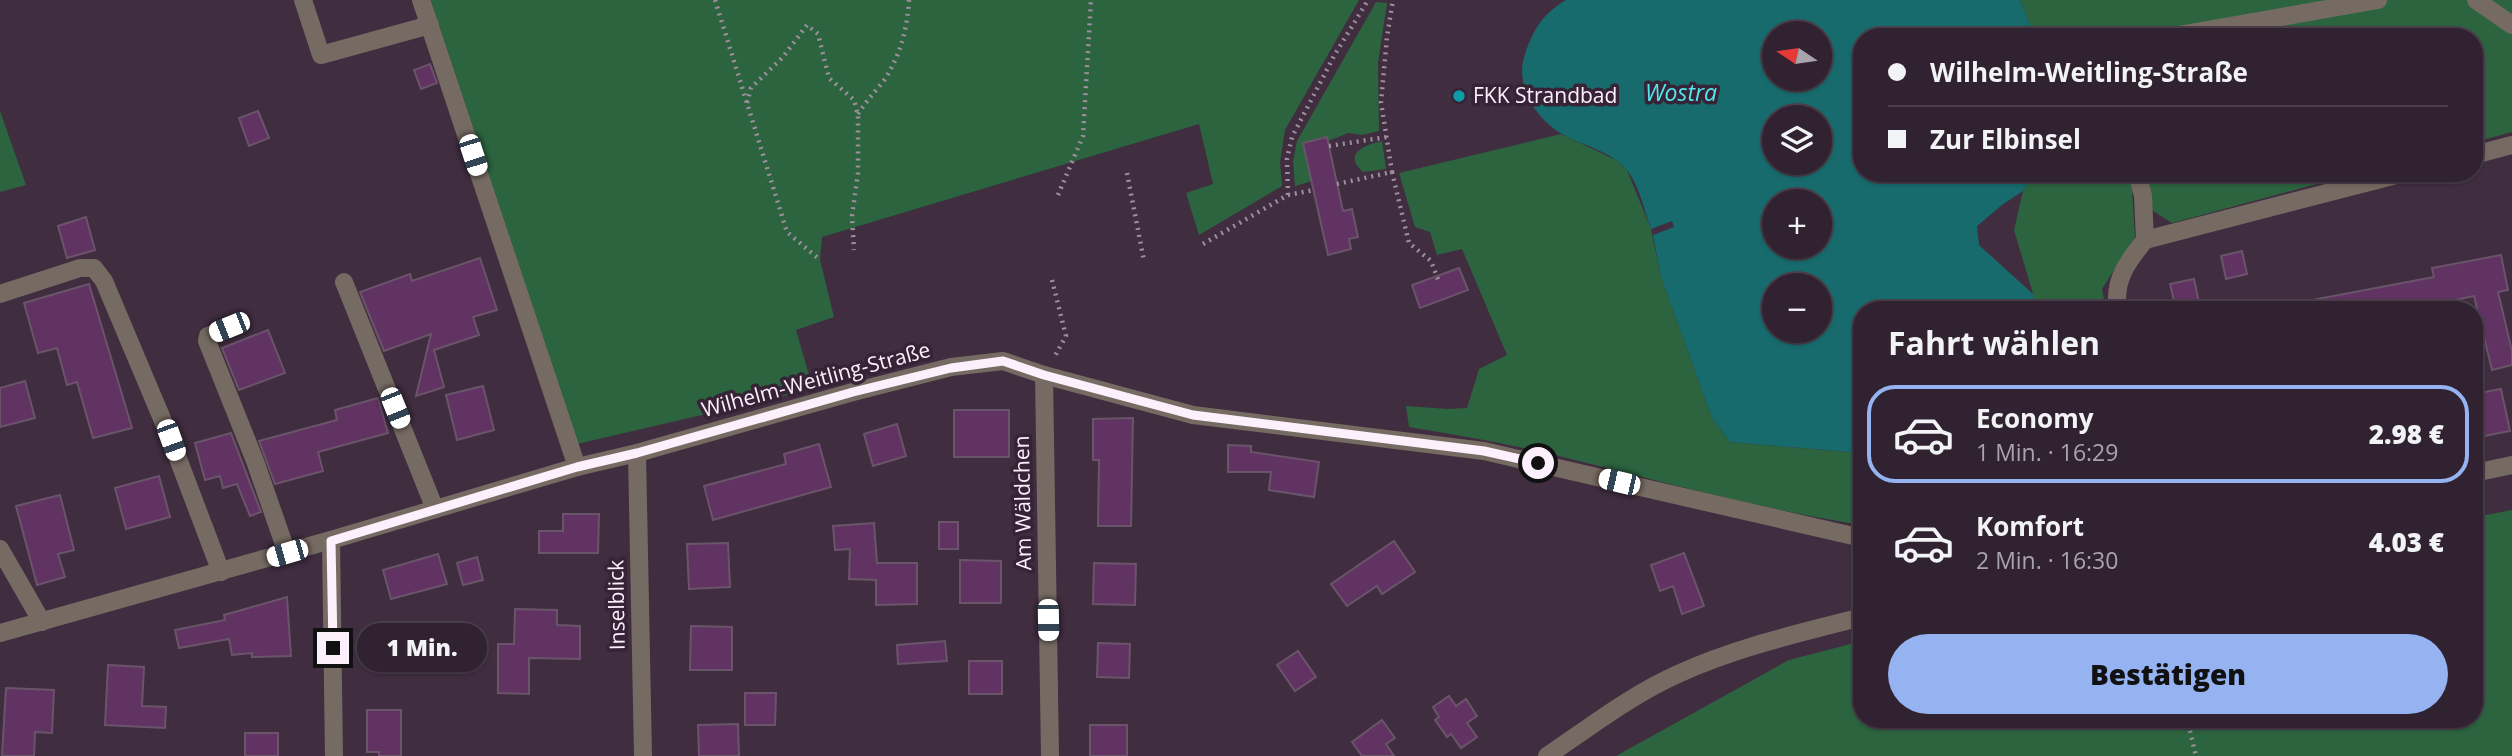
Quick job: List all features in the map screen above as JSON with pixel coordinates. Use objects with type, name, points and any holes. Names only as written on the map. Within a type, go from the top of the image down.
[{"type":"street","points":[[303,0],[321,55],[430,25]]},
{"type":"street","points":[[421,0],[577,467]]},
{"type":"street","points":[[2218,28],[2378,0]]},
{"type":"street","points":[[2476,0],[2512,25]]},
{"type":"street","points":[[2483,153],[2512,145]]},
{"type":"street","points":[[2139,182],[2143,196],[2145,240]]},
{"type":"street","points":[[2116,301],[2115,294],[2124,266],[2145,240],[2369,182]]},
{"type":"street","points":[[0,295],[80,268],[94,268],[104,281],[161,416],[221,572]]},
{"type":"street","points":[[344,282],[435,509]]},
{"type":"street","points":[[229,327],[208,336],[207,341],[255,461],[287,553]]},
{"type":"street","name":"Wilhelm-Weitling-Straße","points":[[0,634],[331,541],[577,467],[637,453],[853,392],[951,368],[1003,361],[1044,375],[1193,415],[1484,451],[1853,536]]},
{"type":"street","name":"Am Wäldchen","points":[[1044,375],[1050,756]]},
{"type":"street","name":"Inselblick","points":[[637,453],[643,756]]},
{"type":"street","points":[[2483,472],[2512,465]]},
{"type":"street","points":[[331,541],[334,756]]},
{"type":"street","points":[[0,549],[42,622]]},
{"type":"street","points":[[1547,756],[1611,711],[1678,674],[1760,643],[1853,619]]},
{"type":"path","points":[[715,0],[787,232],[820,260]]},
{"type":"path","points":[[858,115],[900,53],[907,25],[909,0]]},
{"type":"path","points":[[1058,195],[1083,136],[1091,0]]},
{"type":"path","points":[[1288,195],[1287,159],[1292,137],[1334,56],[1368,0]]},
{"type":"path","points":[[1393,0],[1381,102],[1392,172],[1409,243],[1431,261],[1439,282]]},
{"type":"path","points":[[747,103],[751,88],[783,57],[807,25],[818,34],[829,78],[854,100],[858,115],[858,173],[852,216],[853,250]]},
{"type":"path","points":[[1329,146],[1387,137]]},
{"type":"path","points":[[1337,184],[1392,172]]},
{"type":"path","points":[[1127,173],[1144,261]]},
{"type":"path","points":[[1203,244],[1288,195],[1314,190]]},
{"type":"path","points":[[1044,375],[1066,336],[1052,280]]},
{"type":"path","points":[[2189,728],[2196,756]]},
{"type":"shaded area","points":[[427,0],[1359,0],[1285,130],[1280,162],[1282,186],[1199,235],[1186,193],[1213,184],[1199,124],[822,237],[820,260],[834,317],[796,330],[813,389],[577,444]]},
{"type":"shaded area","points":[[2020,0],[2512,0],[2512,132],[2483,140],[2483,28],[2031,28]]},
{"type":"shaded area","points":[[1376,2],[1387,3],[1378,63],[1379,131],[1362,135],[1348,133],[1328,141],[1326,137],[1303,143],[1312,181],[1295,186],[1293,161],[1297,141]]},
{"type":"shaded area","points":[[0,111],[26,185],[0,192]]},
{"type":"shaded area","points":[[1561,134],[1616,160],[1627,170],[1651,229],[1661,277],[1712,418],[1730,442],[1853,452],[1853,524],[1752,504],[1530,449],[1409,427],[1406,406],[1467,408],[1479,369],[1507,355],[1462,249],[1437,255],[1430,232],[1415,227],[1399,173]]},
{"type":"shaded area","points":[[1382,141],[1386,169],[1363,172],[1357,165],[1355,155],[1363,148]]},
{"type":"shaded area","points":[[2029,182],[2132,182],[2135,237],[2102,289],[2104,301],[2033,301],[2014,230],[2023,191]]},
{"type":"shaded area","points":[[2147,182],[2325,182],[2172,223],[2150,209]]},
{"type":"shaded area","points":[[2512,510],[2512,756],[1616,756],[1789,660],[1853,643],[1853,728],[2483,728],[2483,515]]},
{"type":"water","name":"Wostra","points":[[1566,0],[2020,0],[2031,28],[1853,28],[1853,182],[2029,182],[2023,191],[1977,226],[1979,245],[2033,294],[2033,301],[1853,301],[1853,452],[1730,442],[1712,418],[1661,277],[1653,235],[1674,227],[1672,221],[1651,229],[1638,190],[1626,169],[1605,153],[1554,128],[1536,111],[1525,89],[1522,66],[1528,45],[1540,23]]},
{"type":"building","points":[[430,64],[437,83],[421,89],[414,70]]},
{"type":"building","points":[[258,111],[269,138],[249,146],[239,118]]},
{"type":"building","points":[[1327,137],[1343,211],[1352,209],[1358,237],[1349,239],[1351,249],[1328,255],[1303,143]]},
{"type":"building","points":[[86,217],[95,250],[67,258],[58,226]]},
{"type":"building","points":[[2242,251],[2247,274],[2226,279],[2221,256]]},
{"type":"building","points":[[2501,255],[2508,290],[2498,292],[2512,351],[2512,365],[2492,370],[2483,333],[2483,301],[2475,301],[2474,296],[2450,301],[2312,301],[2434,277],[2432,268]]},
{"type":"building","points":[[480,258],[497,310],[473,317],[479,335],[434,350],[444,387],[416,396],[431,334],[384,351],[360,292],[410,274],[412,281]]},
{"type":"building","points":[[1459,268],[1468,290],[1420,308],[1412,285]]},
{"type":"building","points":[[2194,279],[2199,301],[2174,301],[2170,284]]},
{"type":"building","points":[[89,284],[132,428],[93,438],[77,382],[67,385],[57,348],[38,353],[24,303]]},
{"type":"building","points":[[268,330],[285,373],[239,390],[222,348]]},
{"type":"building","points":[[25,381],[35,418],[0,427],[0,388]]},
{"type":"building","points":[[483,386],[494,430],[457,440],[446,395]]},
{"type":"building","points":[[2501,389],[2510,431],[2483,436],[2483,392]]},
{"type":"building","points":[[378,398],[388,433],[318,452],[323,471],[275,484],[259,441],[337,420],[335,410]]},
{"type":"building","points":[[954,410],[1009,410],[1009,457],[954,457]]},
{"type":"building","points":[[1133,418],[1131,526],[1098,526],[1099,460],[1093,460],[1093,419]]},
{"type":"building","points":[[897,424],[906,456],[873,466],[864,434]]},
{"type":"building","points":[[231,433],[261,512],[250,516],[237,484],[223,488],[220,476],[205,480],[195,443]]},
{"type":"building","points":[[819,444],[831,487],[713,520],[704,486],[786,464],[784,454]]},
{"type":"building","points":[[1228,445],[1251,446],[1251,452],[1319,462],[1314,497],[1269,490],[1271,472],[1228,472]]},
{"type":"building","points":[[159,476],[170,517],[126,529],[115,488]]},
{"type":"building","points":[[60,495],[74,550],[58,554],[65,577],[37,585],[16,506]]},
{"type":"building","points":[[563,514],[599,514],[598,553],[539,553],[539,531],[563,531]]},
{"type":"building","points":[[939,522],[958,522],[958,549],[939,549]]},
{"type":"building","points":[[874,523],[877,563],[917,563],[917,604],[876,605],[876,580],[849,579],[850,549],[835,550],[833,526]]},
{"type":"building","points":[[1394,541],[1415,572],[1382,594],[1377,586],[1347,606],[1331,584]]},
{"type":"building","points":[[728,543],[730,587],[689,589],[687,544]]},
{"type":"building","points":[[1684,553],[1704,606],[1682,614],[1673,586],[1660,591],[1651,565]]},
{"type":"building","points":[[438,554],[447,584],[391,599],[383,570]]},
{"type":"building","points":[[477,557],[483,580],[463,585],[457,563]]},
{"type":"building","points":[[960,560],[1001,561],[1001,603],[960,603]]},
{"type":"building","points":[[1094,563],[1136,564],[1135,605],[1093,604]]},
{"type":"building","points":[[287,597],[291,656],[252,657],[252,653],[232,655],[229,639],[179,648],[175,630],[225,620],[224,615]]},
{"type":"building","points":[[515,609],[557,610],[557,625],[580,626],[580,659],[529,658],[529,694],[498,693],[498,644],[514,644]]},
{"type":"building","points":[[691,626],[732,627],[732,670],[690,670]]},
{"type":"building","points":[[945,641],[947,661],[898,664],[897,645]]},
{"type":"building","points":[[1098,643],[1130,644],[1129,678],[1097,677]]},
{"type":"building","points":[[1298,651],[1316,677],[1295,691],[1277,665]]},
{"type":"building","points":[[969,661],[1002,661],[1002,694],[969,694]]},
{"type":"building","points":[[108,665],[144,667],[142,706],[166,707],[165,728],[105,725]]},
{"type":"building","points":[[6,688],[54,690],[52,733],[35,732],[34,756],[2,756]]},
{"type":"building","points":[[745,693],[776,693],[775,725],[745,725]]},
{"type":"building","points":[[1449,696],[1456,706],[1466,699],[1477,716],[1467,723],[1477,737],[1461,748],[1451,734],[1447,737],[1435,720],[1439,717],[1433,707]]},
{"type":"building","points":[[367,710],[401,710],[401,756],[379,756],[379,752],[367,752]]},
{"type":"building","points":[[1382,720],[1395,738],[1386,744],[1394,756],[1362,756],[1352,742]]},
{"type":"building","points":[[738,724],[739,756],[699,756],[698,725]]},
{"type":"building","points":[[1090,725],[1127,725],[1127,756],[1090,756]]},
{"type":"building","points":[[245,733],[278,733],[278,756],[245,756]]},
{"type":"place","name":"FKK Strandbad","points":[[1459,96]]},
{"type":"route","points":[[333,648],[331,541],[577,467],[951,368],[1003,361],[1044,375],[1193,415],[1484,451],[1538,463]]}]
